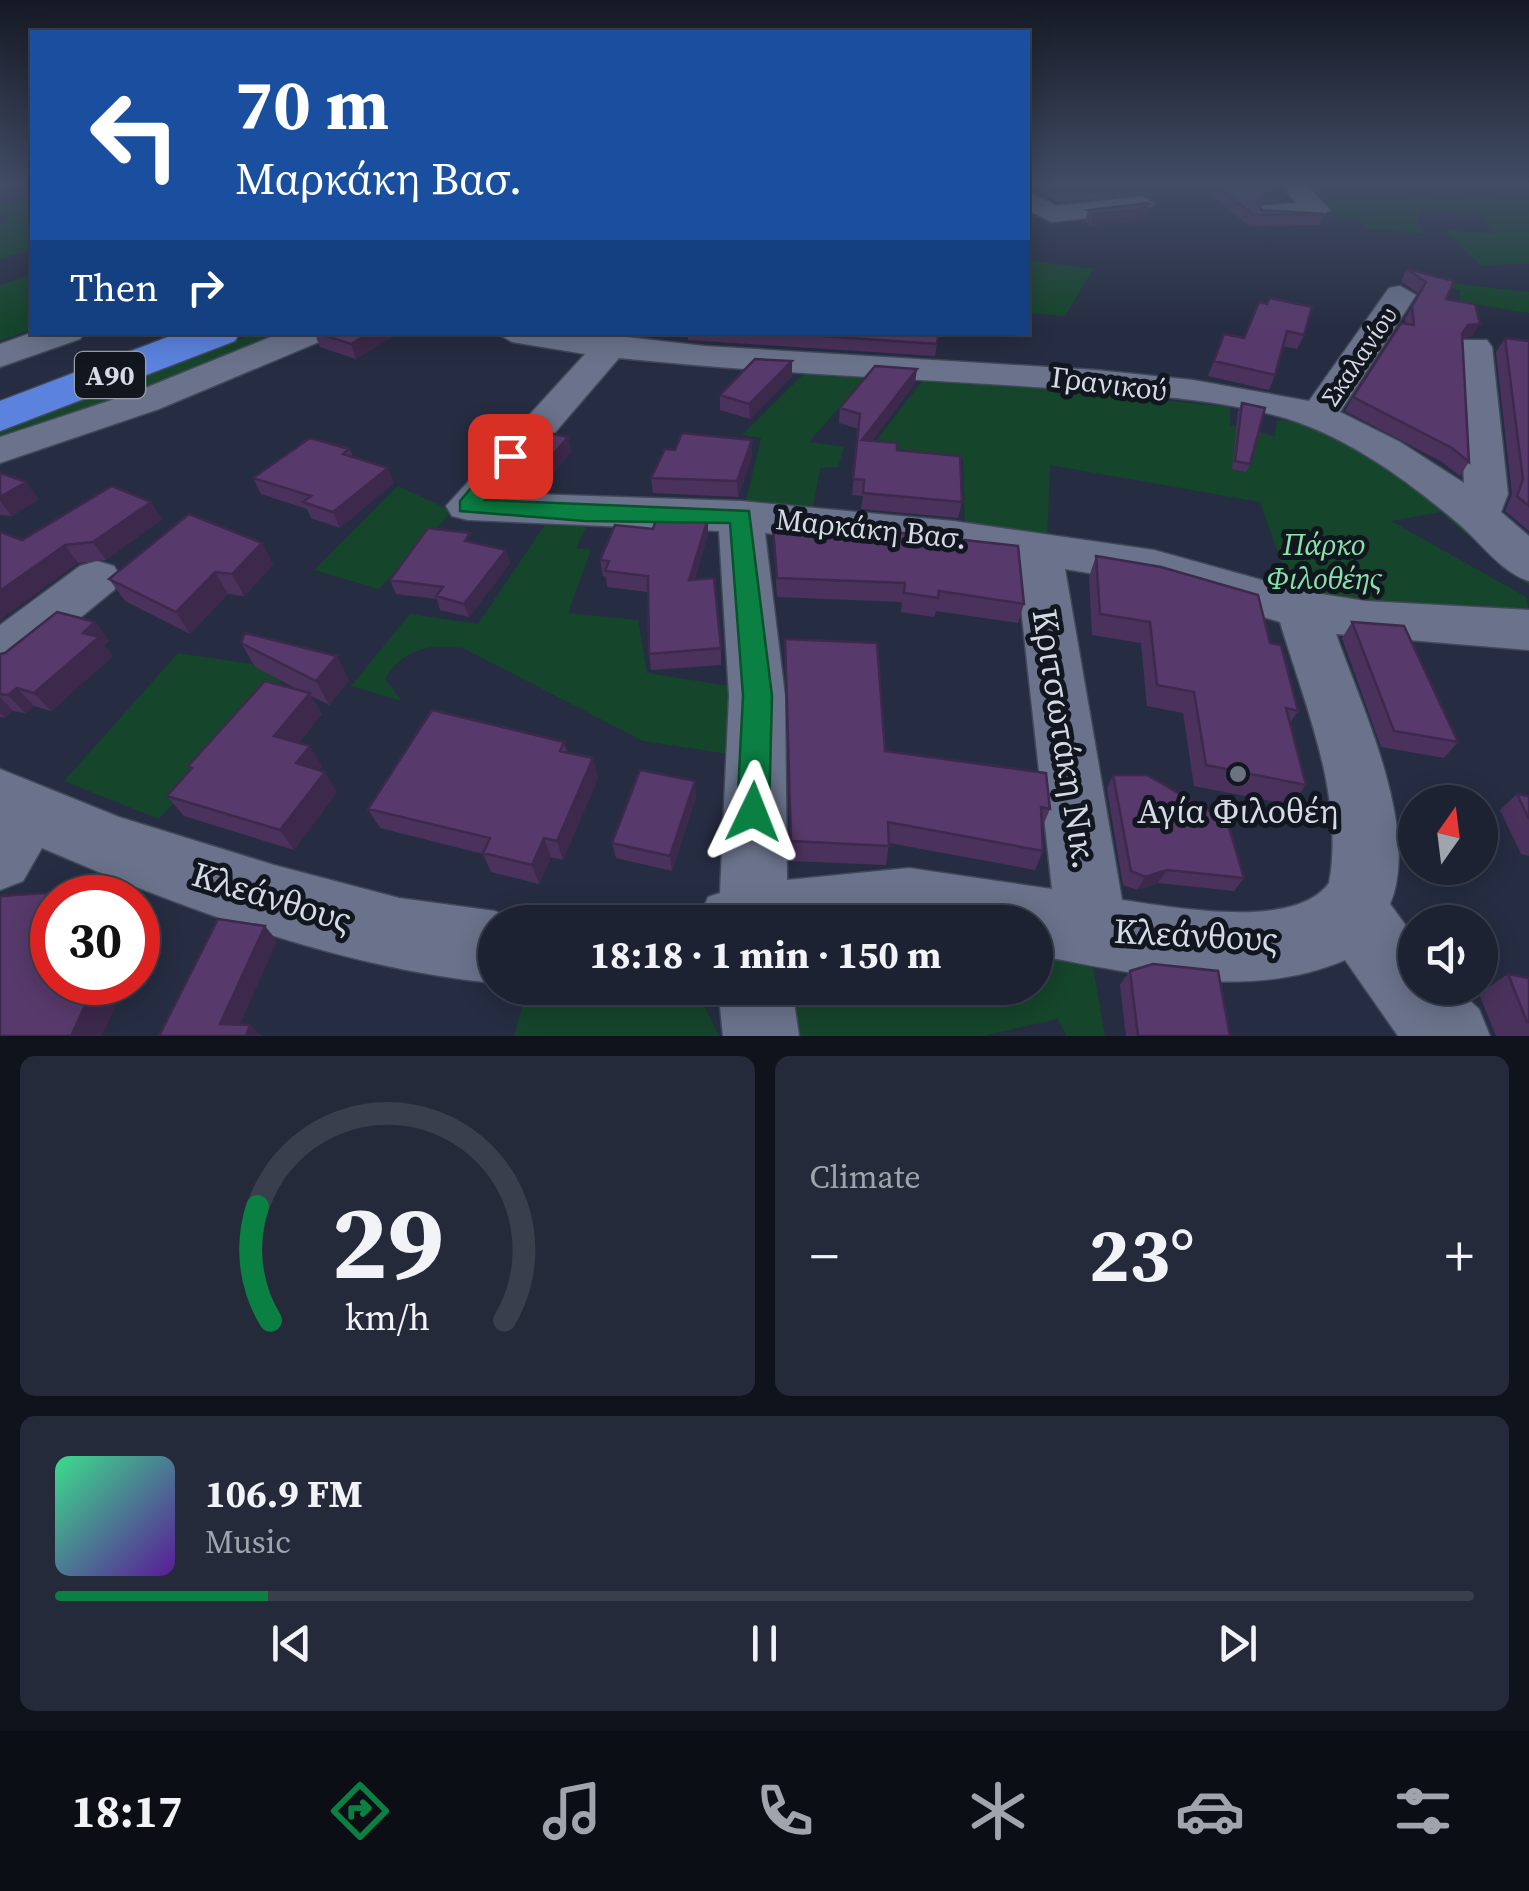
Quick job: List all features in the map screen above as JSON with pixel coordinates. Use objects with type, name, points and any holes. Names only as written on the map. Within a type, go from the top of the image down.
[{"type":"highway","name":"Α90","points":[[0,387],[141,335]]},
{"type":"highway","name":"Α90","points":[[0,416],[212,335]]},
{"type":"street","name":"Σκαλανίου","points":[[1317,417],[1400,294]]},
{"type":"street","points":[[0,356],[60,335]]},
{"type":"street","points":[[0,451],[160,396],[307,335]]},
{"type":"street","name":"Γρανικού","points":[[546,335],[636,343],[731,344],[1264,403],[1317,417],[1407,465],[1473,509],[1529,564]]},
{"type":"street","name":"Μαρκάκη Βασ.","points":[[636,343],[468,506],[585,514],[741,516],[1038,548],[1180,573],[1302,610]]},
{"type":"street","points":[[1473,509],[1485,502],[1486,494],[1475,347]]},
{"type":"street","points":[[741,516],[758,696],[749,905]]},
{"type":"street","name":"Κριτσωτάκη Νικ.","points":[[1038,548],[1092,928]]},
{"type":"street","points":[[0,653],[97,578]]},
{"type":"street","points":[[1452,1036],[1416,1001],[1353,912],[1364,875],[1360,808],[1302,610],[1366,620],[1529,630]]},
{"type":"street","name":"Κλεάνθους","points":[[10,823],[137,855],[327,915],[456,944],[478,945]]},
{"type":"street","name":"Κλεάνθους","points":[[857,905],[930,905]]},
{"type":"street","name":"Κλεάνθους","points":[[1053,922],[1204,943],[1264,945],[1316,936],[1353,912]]},
{"type":"street","points":[[757,1005],[761,1036]]},
{"type":"green space","points":[[0,232],[30,232],[30,251],[0,259]]},
{"type":"green space","points":[[1446,232],[1484,232],[1529,232],[1529,264],[1480,265]]},
{"type":"green space","points":[[1030,260],[1093,269],[1065,316],[1030,313]]},
{"type":"green space","points":[[30,276],[30,330],[0,341],[0,285]]},
{"type":"green space","points":[[1423,280],[1529,292],[1529,313],[1460,302],[1460,290]]},
{"type":"green space","points":[[250,335],[296,335],[0,446],[0,432]]},
{"type":"green space","points":[[812,366],[871,371],[809,442],[844,447],[838,467],[820,468],[812,514],[744,509],[761,438],[742,435]]},
{"type":"green space","name":"Πάρκο Φιλοθέης","points":[[926,376],[1230,407],[1230,425],[1275,436],[1277,420],[1288,421],[1295,416],[1411,476],[1529,581],[1529,586],[1440,512],[1391,521],[1526,597],[1529,612],[1294,598],[1260,502],[1050,465],[1047,543],[965,529],[963,459],[872,446]]},
{"type":"green space","points":[[398,486],[452,511],[379,589],[314,570]]},
{"type":"green space","points":[[589,521],[576,548],[591,550],[568,613],[638,620],[647,673],[736,687],[736,755],[643,741],[463,648],[418,650],[400,661],[385,679],[402,701],[351,686],[410,614],[478,624],[546,523]]},
{"type":"green space","points":[[178,653],[291,670],[159,819],[64,781]]},
{"type":"green space","points":[[1053,947],[1090,951],[1105,1036],[1066,1036],[1058,1019],[983,1036],[789,1036],[783,1005],[1053,1005]]},
{"type":"green space","points":[[522,1005],[704,1005],[719,1036],[514,1036]]},
{"type":"building","points":[[1407,269],[1454,281],[1446,299],[1475,304],[1480,324],[1468,325],[1462,334],[1469,462],[1452,448],[1353,397],[1401,323],[1414,325],[1412,306],[1426,282]]},
{"type":"building","points":[[1270,298],[1312,307],[1304,335],[1287,331],[1275,375],[1214,361],[1224,334],[1244,338],[1259,302],[1267,304]]},
{"type":"building","points":[[323,335],[366,335],[351,344]]},
{"type":"building","points":[[807,335],[938,335],[937,344]]},
{"type":"building","points":[[1505,338],[1529,341],[1529,506],[1517,496],[1523,479]]},
{"type":"building","points":[[755,359],[792,361],[749,404],[720,395]]},
{"type":"building","points":[[875,366],[917,369],[862,440],[897,443],[897,450],[960,456],[962,502],[863,493],[864,480],[853,479],[860,414],[840,408]]},
{"type":"building","points":[[1242,403],[1265,408],[1250,464],[1235,461]]},
{"type":"building","points":[[544,432],[568,437],[536,474],[511,469]]},
{"type":"building","points":[[682,433],[752,440],[737,481],[651,478],[665,449],[675,450]]},
{"type":"building","points":[[310,438],[349,449],[343,454],[388,468],[333,512],[303,502],[311,496],[253,478]]},
{"type":"building","points":[[0,473],[26,482],[0,497]]},
{"type":"building","points":[[112,486],[151,502],[93,542],[65,545],[0,591],[0,532],[22,540]]},
{"type":"building","points":[[189,514],[262,543],[232,574],[215,572],[176,612],[109,579]]},
{"type":"building","points":[[657,516],[708,518],[689,580],[714,578],[721,648],[649,654],[648,576],[605,571],[609,561],[600,560],[615,525],[653,529]]},
{"type":"building","points":[[831,525],[1018,546],[1024,604],[939,591],[938,598],[904,593],[905,583],[777,578],[773,528],[830,529]]},
{"type":"building","points":[[428,528],[470,533],[465,541],[506,550],[464,604],[436,596],[443,587],[390,580]]},
{"type":"building","points":[[1096,556],[1161,567],[1258,595],[1270,643],[1281,645],[1298,711],[1286,708],[1306,785],[1206,765],[1194,692],[1157,685],[1150,622],[1100,614]]},
{"type":"building","points":[[57,612],[95,622],[83,633],[99,637],[34,693],[17,688],[8,695],[0,694],[0,654]]},
{"type":"building","points":[[1352,622],[1404,626],[1458,742],[1394,731]]},
{"type":"building","points":[[245,633],[337,656],[316,681],[241,643]]},
{"type":"building","points":[[785,639],[877,643],[885,751],[1046,773],[1050,809],[1041,807],[1043,851],[888,822],[889,846],[791,841]]},
{"type":"building","points":[[265,681],[310,693],[274,736],[310,746],[296,763],[325,772],[280,830],[167,796],[192,768],[188,766]]},
{"type":"building","points":[[432,710],[564,742],[560,751],[593,758],[557,841],[544,838],[532,865],[483,853],[490,838],[368,809]]},
{"type":"building","points":[[640,770],[695,781],[670,856],[612,843]]},
{"type":"building","points":[[1113,775],[1147,775],[1227,821],[1244,878],[1167,870],[1145,877],[1131,871]]},
{"type":"building","points":[[1517,794],[1529,796],[1529,819]]},
{"type":"building","points":[[30,894],[30,1005],[85,1005],[71,1036],[0,1036],[0,896]]},
{"type":"building","points":[[218,919],[265,926],[220,1024],[250,1025],[246,1036],[159,1036]]},
{"type":"building","points":[[1153,964],[1218,971],[1230,1036],[1138,1036],[1130,971]]},
{"type":"building","points":[[1508,974],[1529,978],[1529,1022],[1527,1022]]},
{"type":"place","name":"Αγία Φιλοθέη","points":[[1238,774]]},
{"type":"route","points":[[510,456],[468,502],[473,510],[741,516],[758,696],[753,812]]}]
